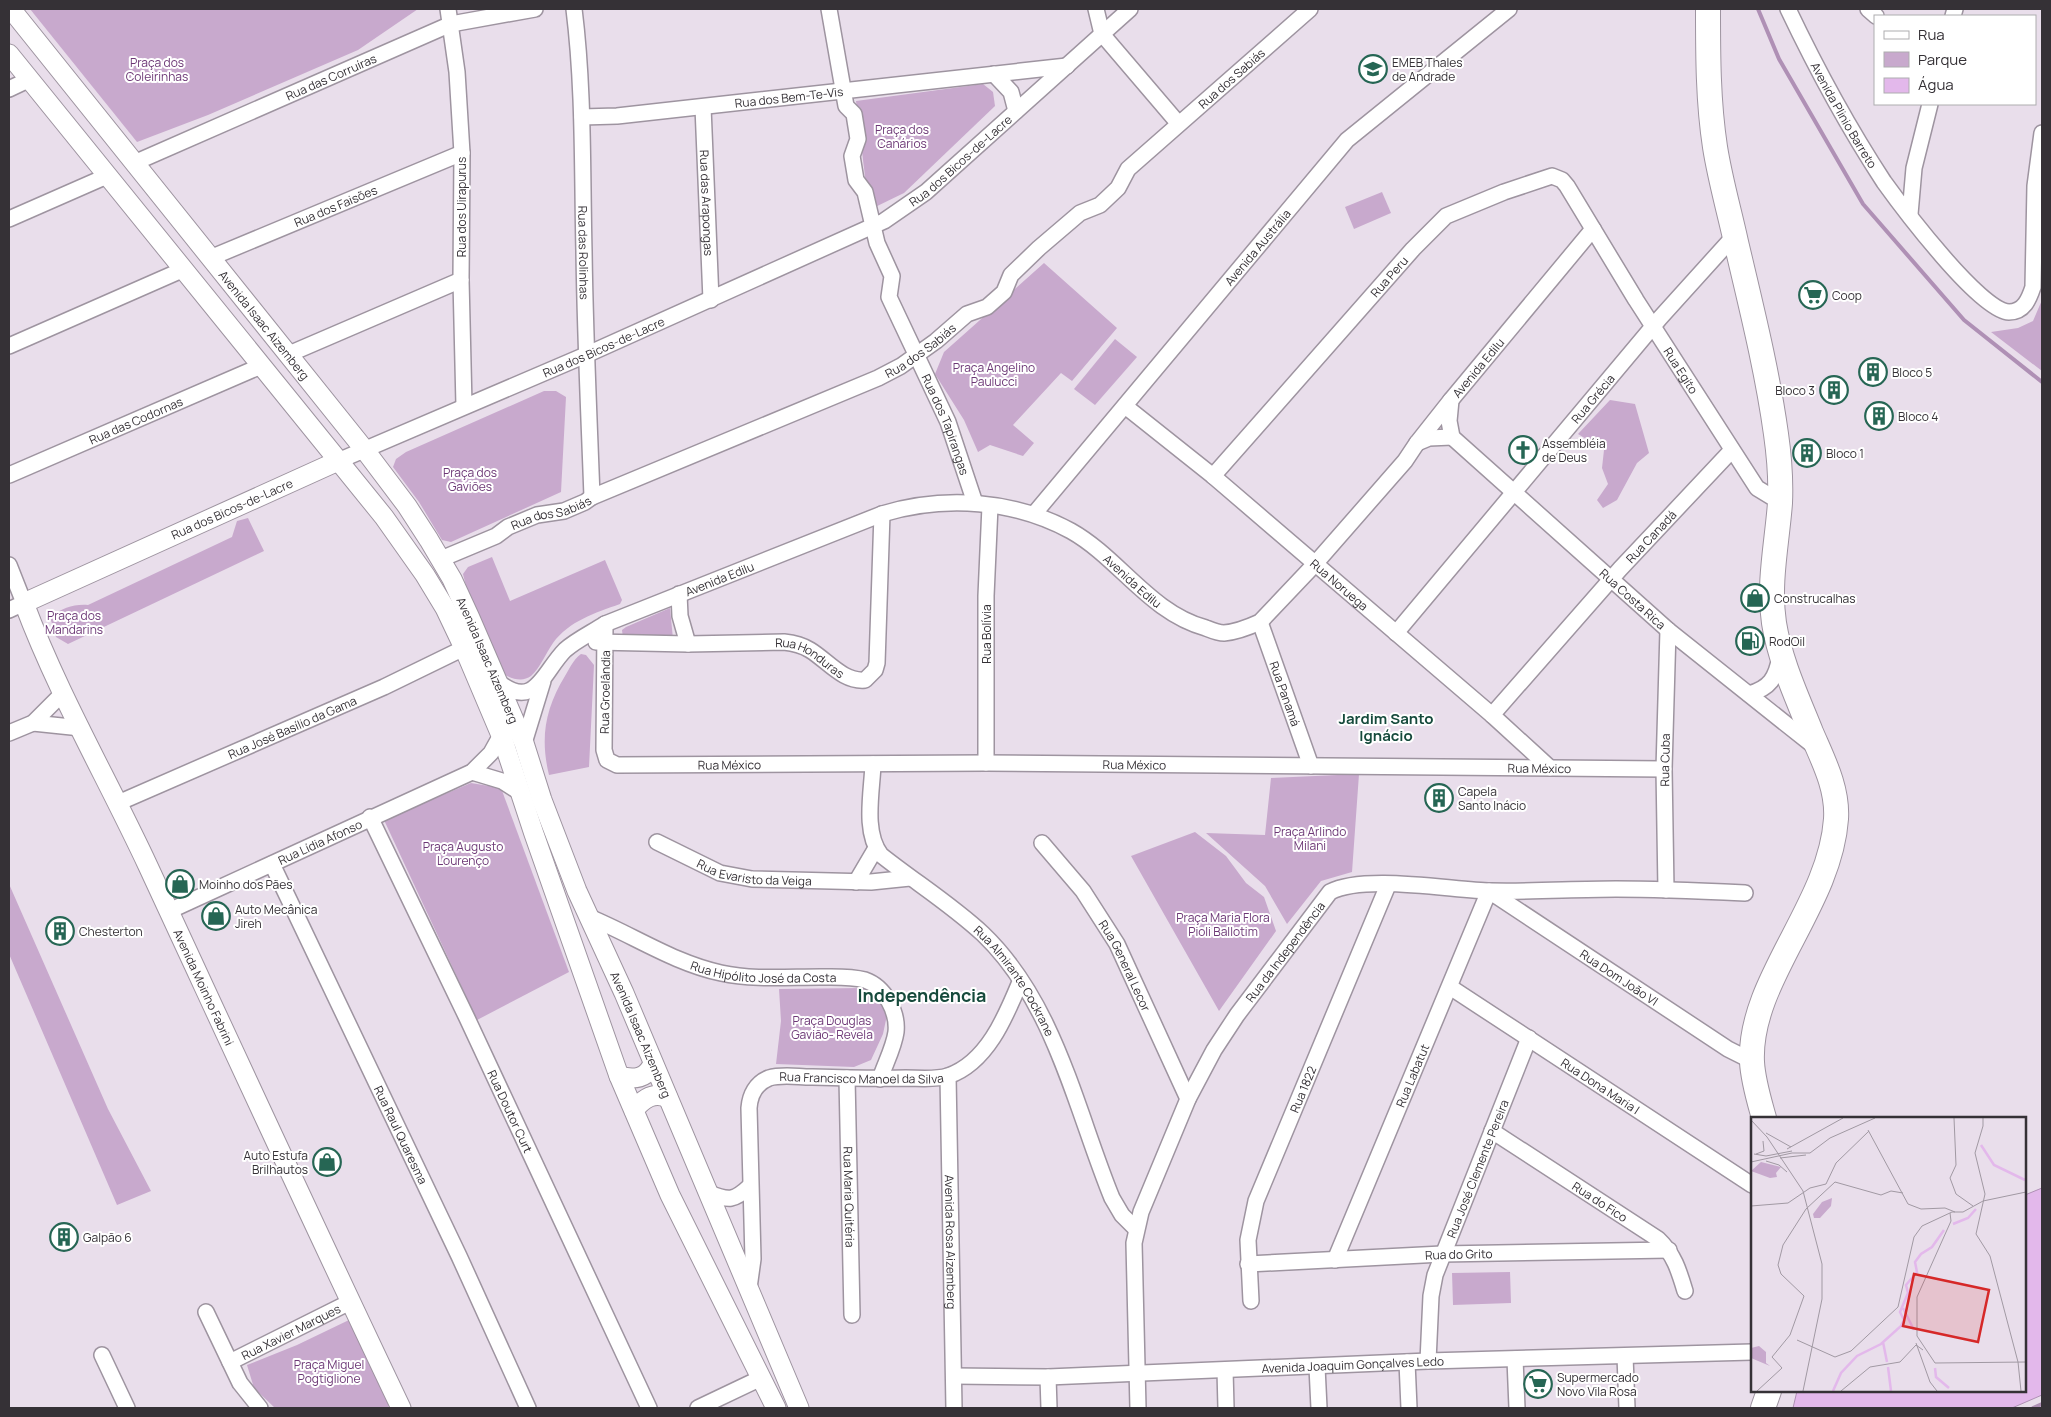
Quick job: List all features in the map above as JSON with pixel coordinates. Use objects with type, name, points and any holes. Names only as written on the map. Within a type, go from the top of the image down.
[{"type":"main road","points":[[1708,9],[1708,95],[1715,148],[1760,342],[1776,435],[1780,502],[1772,604],[1780,653],[1832,783],[1836,807],[1831,854],[1822,882],[1764,1001],[1757,1024],[1752,1062],[1754,1081],[1764,1117]]},
{"type":"main road","points":[[1763,1408],[1769,1392]]},
{"type":"street","name":"Avenida Isaac Aizemberg","points":[[11,9],[364,449],[408,506],[441,559],[470,618],[524,743],[558,842],[589,917],[709,1193],[799,1408]]},
{"type":"street","name":"Rua das Corruíras","points":[[134,163],[450,16],[535,9]]},
{"type":"street","name":"Rua das Rolinhas","points":[[574,9],[580,60],[592,497]]},
{"type":"street","name":"Rua dos Tapirangas","points":[[829,9],[846,106],[854,114],[858,139],[852,156],[856,180],[865,192],[877,243],[892,276],[890,297],[948,422],[975,503]]},
{"type":"street","points":[[1096,9],[1102,34],[1178,123]]},
{"type":"street","name":"Rua dos Bicos-de-Lacre","points":[[17,606],[338,460],[588,354],[873,226],[919,197],[1130,9]]},
{"type":"street","name":"Rua dos Sabiás","points":[[441,559],[496,536],[508,527],[537,515],[564,511],[586,502],[592,497],[878,378],[901,366],[936,341],[967,314],[991,303],[1004,292],[1011,275],[1080,213],[1104,201],[1118,188],[1128,169],[1178,123],[1310,9]]},
{"type":"street","name":"Avenida Austrália","points":[[1034,514],[1347,140],[1509,9]]},
{"type":"street","name":"Avenida Plinio Barreto","points":[[1788,9],[1820,72],[1885,183],[1953,269],[1991,305],[2007,312],[2016,311],[2024,307],[2029,300],[2033,287],[2035,186],[2042,133]]},
{"type":"street","name":"Rua dos Uirapurus","points":[[450,16],[457,72],[462,152],[461,280],[464,406]]},
{"type":"street","name":"Avenida Isaac Aizemberg","points":[[9,54],[182,270],[384,517],[425,575],[445,608],[501,735],[619,1076],[670,1194],[776,1408]]},
{"type":"street","name":"Rua dos Bem-Te-Vis","points":[[582,117],[703,107],[1067,66]]},
{"type":"street","points":[[994,74],[1011,92],[1016,112]]},
{"type":"street","points":[[9,89],[30,80]]},
{"type":"street","points":[[1910,214],[1914,168],[1930,105]]},
{"type":"street","name":"Rua das Arapongas","points":[[703,107],[711,300]]},
{"type":"street","name":"Rua dos Faisões","points":[[210,258],[462,152]]},
{"type":"street","points":[[1885,183],[1897,184],[1902,182],[1914,168]]},
{"type":"street","points":[[9,219],[107,176]]},
{"type":"street","name":"Rua Peru","points":[[1213,476],[1414,249],[1446,216],[1504,192],[1552,176],[1568,186],[1593,229]]},
{"type":"street","name":"Rua Egito","points":[[1593,229],[1757,488],[1780,502]]},
{"type":"street","name":"Avenida Edilu","points":[[524,743],[543,682],[563,653],[605,624],[882,514],[920,505],[948,502],[975,503],[1034,514],[1073,532],[1093,546],[1168,612],[1189,624],[1222,633],[1250,627],[1260,622],[1314,565],[1405,461],[1451,400],[1593,229]]},
{"type":"street","name":"Rua Grécia","points":[[1396,633],[1654,326],[1735,235]]},
{"type":"street","points":[[9,346],[182,270]]},
{"type":"street","points":[[289,354],[461,280]]},
{"type":"street","name":"Rua das Codornas","points":[[9,475],[261,366]]},
{"type":"street","points":[[1417,443],[1429,438],[1452,437],[1449,421],[1451,400]]},
{"type":"street","name":"Rua Noruega","points":[[1125,406],[1213,476],[1314,565],[1492,715],[1550,768]]},
{"type":"street","name":"Rua Costa Rica","points":[[1452,437],[1668,630],[1820,752]]},
{"type":"street","name":"Rua Canadá","points":[[1492,715],[1611,580],[1732,450]]},
{"type":"street","points":[[384,517],[390,505],[399,503],[408,506]]},
{"type":"street","name":"Rua Bolívia","points":[[986,763],[986,596],[990,506]]},
{"type":"street","name":"Rua Honduras","points":[[580,640],[688,644],[784,642],[797,644],[811,651],[857,681],[871,677],[877,663],[882,514]]},
{"type":"street","name":"Avenida Moinho Fabrini","points":[[9,565],[17,606],[38,639],[63,694],[118,802],[401,1408]]},
{"type":"street","points":[[679,594],[681,621],[688,644]]},
{"type":"street","name":"Rua Panamá","points":[[1260,622],[1311,766]]},
{"type":"street","name":"Rua Groelândia","points":[[605,624],[604,750],[607,760]]},
{"type":"street","name":"Rua Cuba","points":[[1666,890],[1664,769],[1668,630]]},
{"type":"street","name":"Rua José Basílio da Gama","points":[[118,802],[384,687],[464,648]]},
{"type":"street","points":[[1749,694],[1762,690],[1772,682],[1777,673],[1780,653]]},
{"type":"street","points":[[497,681],[518,692],[532,690],[543,682]]},
{"type":"street","points":[[9,734],[33,723],[63,694]]},
{"type":"street","points":[[33,723],[81,728]]},
{"type":"street","name":"Rua Lídia Afonso","points":[[169,911],[370,817],[472,772],[491,753],[501,735]]},
{"type":"street","name":"Rua México","points":[[607,760],[617,765],[986,763],[1664,769]]},
{"type":"street","points":[[856,882],[876,848],[871,828],[873,764]]},
{"type":"street","points":[[472,772],[502,781],[521,794]]},
{"type":"street","name":"Rua Doutor Curt","points":[[370,817],[467,1018],[649,1408]]},
{"type":"street","name":"Rua Evaristo da Veiga","points":[[657,842],[706,867],[736,877],[764,880],[856,882],[910,878]]},
{"type":"street","name":"Rua General Lecor","points":[[1042,843],[1083,891],[1116,944],[1188,1099]]},
{"type":"street","name":"Rua Almirante Cockrane","points":[[876,848],[910,878],[984,935],[1020,982],[1053,1041],[1112,1198],[1122,1215],[1136,1229]]},
{"type":"street","name":"Rua Raul Quaresma","points":[[272,864],[460,1256],[528,1408]]},
{"type":"street","name":"Rua da Independência","points":[[1138,1408],[1136,1229],[1151,1186],[1188,1099],[1227,1029],[1330,892],[1347,886],[1388,885],[1466,888],[1489,891],[1666,890],[1745,893]]},
{"type":"street","name":"Rua 1822","points":[[1251,1301],[1248,1264],[1250,1221],[1256,1201],[1388,885]]},
{"type":"street","name":"Rua Dom João VI","points":[[1489,891],[1728,1049],[1752,1062]]},
{"type":"street","name":"Rua Labatut","points":[[1335,1260],[1489,891]]},
{"type":"street","name":"Rua Hipólito José da Costa","points":[[589,917],[668,955],[696,966],[722,973],[744,976],[848,977],[866,981],[879,989],[889,1001],[895,1015],[896,1033],[880,1078]]},
{"type":"street","name":"Rua Francisco Manoel da Silva","points":[[749,1288],[753,1259],[749,1108],[750,1098],[761,1082],[778,1076],[880,1078],[948,1076],[976,1058],[993,1037],[1010,1007],[1020,982]]},
{"type":"street","name":"Rua Dona Maria I","points":[[1450,987],[1751,1184]]},
{"type":"street","name":"Rua José Clemente Pereira","points":[[1428,1361],[1431,1296],[1442,1254],[1530,1038]]},
{"type":"street","points":[[619,1076],[630,1079],[638,1078],[649,1072],[653,1063]]},
{"type":"street","name":"Avenida Rosa Aizemberg","points":[[948,1076],[954,1408]]},
{"type":"street","name":"Rua Maria Quitéria","points":[[847,1078],[852,1314]]},
{"type":"street","points":[[634,1110],[642,1101],[652,1096],[663,1095],[668,1098]]},
{"type":"street","name":"Rua do Fico","points":[[1492,1131],[1577,1184],[1658,1240],[1669,1250],[1685,1291]]},
{"type":"street","points":[[709,1193],[725,1200],[741,1195],[750,1186]]},
{"type":"street","name":"Rua do Grito","points":[[1248,1264],[1442,1254],[1669,1250]]},
{"type":"street","name":"Rua Xavier Marques","points":[[230,1362],[350,1302]]},
{"type":"street","points":[[206,1312],[245,1391],[260,1408]]},
{"type":"street","name":"Avenida Joaquim Gonçalves Ledo","points":[[954,1376],[1048,1377],[1428,1361],[1751,1352]]},
{"type":"street","points":[[102,1355],[126,1408]]},
{"type":"street","points":[[1625,1356],[1627,1408]]},
{"type":"street","points":[[1515,1359],[1517,1408]]},
{"type":"street","points":[[1407,1362],[1409,1408]]},
{"type":"street","points":[[1317,1366],[1319,1408]]},
{"type":"street","points":[[1225,1370],[1226,1408]]},
{"type":"street","points":[[1048,1377],[1049,1408]]},
{"type":"street","points":[[698,1408],[761,1378]]},
{"type":"green space","name":"Praça dos Coleirinhas","points":[[30,9],[418,9],[358,50],[208,115],[137,142]]},
{"type":"green space","name":"Praça dos Canários","points":[[983,84],[993,92],[995,106],[904,193],[869,210],[856,101]]},
{"type":"green space","points":[[1382,192],[1391,213],[1354,229],[1345,207]]},
{"type":"green space","name":"Praça Angelino Paulucci","points":[[1044,263],[1117,328],[1072,381],[1061,373],[1013,425],[1034,443],[1023,456],[990,445],[978,452],[964,420],[935,374],[944,352]]},
{"type":"green space","points":[[2042,300],[2042,371],[1991,332],[2018,328],[2033,321]]},
{"type":"green space","points":[[1115,339],[1137,357],[1095,405],[1074,389]]},
{"type":"green space","name":"Praça dos Gaviões","points":[[544,391],[556,391],[566,397],[561,492],[451,542],[442,540],[419,502],[393,467],[396,459],[406,452]]},
{"type":"green space","points":[[1610,400],[1635,404],[1649,453],[1637,463],[1617,500],[1603,508],[1597,500],[1608,484],[1602,468],[1604,450],[1578,434]]},
{"type":"green space","name":"Praça dos Mandarins","points":[[248,518],[264,551],[68,644],[56,637],[50,617],[73,606],[88,605],[232,537],[237,521]]},
{"type":"green space","points":[[492,557],[510,601],[605,560],[622,600],[620,604],[575,623],[559,635],[531,676],[521,679],[511,678],[505,675],[466,586],[463,574],[468,567]]},
{"type":"green space","points":[[670,608],[673,639],[623,638],[622,630],[626,627]]},
{"type":"green space","points":[[581,654],[586,655],[594,665],[589,767],[549,775],[546,761],[545,736],[549,712],[558,688],[572,664]]},
{"type":"green space","name":"Praça Arlindo Milani","points":[[1359,774],[1352,872],[1321,881],[1287,924],[1265,886],[1206,833],[1265,835],[1271,778]]},
{"type":"green space","name":"Praça Augusto Lourenço","points":[[471,783],[501,788],[569,972],[477,1020],[384,820]]},
{"type":"green space","name":"Praça Maria Flora Pioli Ballotim","points":[[1195,832],[1226,856],[1246,883],[1264,897],[1276,931],[1219,1011],[1131,856]]},
{"type":"green space","points":[[9,884],[108,1109],[151,1191],[117,1205],[9,954]]},
{"type":"green space","name":"Praça Douglas Gavião- Revela","points":[[862,988],[878,999],[887,1015],[883,1034],[871,1060],[854,1067],[776,1064],[781,1021],[779,989]]},
{"type":"green space","points":[[1510,1272],[1511,1303],[1453,1305],[1452,1273]]},
{"type":"green space","name":"Praça Miguel Pogtiglione","points":[[349,1320],[386,1397],[389,1408],[275,1408],[254,1388],[247,1365],[297,1345]]},
{"type":"water","points":[[2042,1188],[2042,1395],[2012,1408],[1793,1408],[1797,1392],[2026,1392],[2026,1195]]},
{"type":"waterway","points":[[1758,9],[1779,59],[1863,204],[1964,320],[2042,382]]},
{"type":"waterway","points":[[2033,1408],[2042,1404]]},
{"type":"place","name":"EMEB Thales de Andrade","points":[[1373,69]]},
{"type":"place","name":"Coop","points":[[1813,295]]},
{"type":"place","name":"Bloco 5","points":[[1873,372]]},
{"type":"place","name":"Bloco 3","points":[[1834,390]]},
{"type":"place","name":"Bloco 4","points":[[1879,416]]},
{"type":"place","name":"Assembléia de Deus","points":[[1523,450]]},
{"type":"place","name":"Bloco 1","points":[[1807,453]]},
{"type":"place","name":"Construcalhas","points":[[1755,598]]},
{"type":"place","name":"RodOil","points":[[1750,641]]},
{"type":"place","name":"Capela Santo Inácio","points":[[1439,798]]},
{"type":"place","name":"Moinho dos Pães","points":[[180,884]]},
{"type":"place","name":"Auto Mecânica Jireh","points":[[216,916]]},
{"type":"place","name":"Chesterton","points":[[60,931]]},
{"type":"place","name":"Auto Estufa Brilhautos","points":[[327,1162]]},
{"type":"place","name":"Galpão 6","points":[[64,1237]]},
{"type":"place","name":"Supermercado Novo Vila Rosa","points":[[1538,1384]]},
{"type":"district","name":"Jardim Santo Ignácio","points":[[1386,726]]},
{"type":"district","name":"Independência","points":[[922,995]]}]
